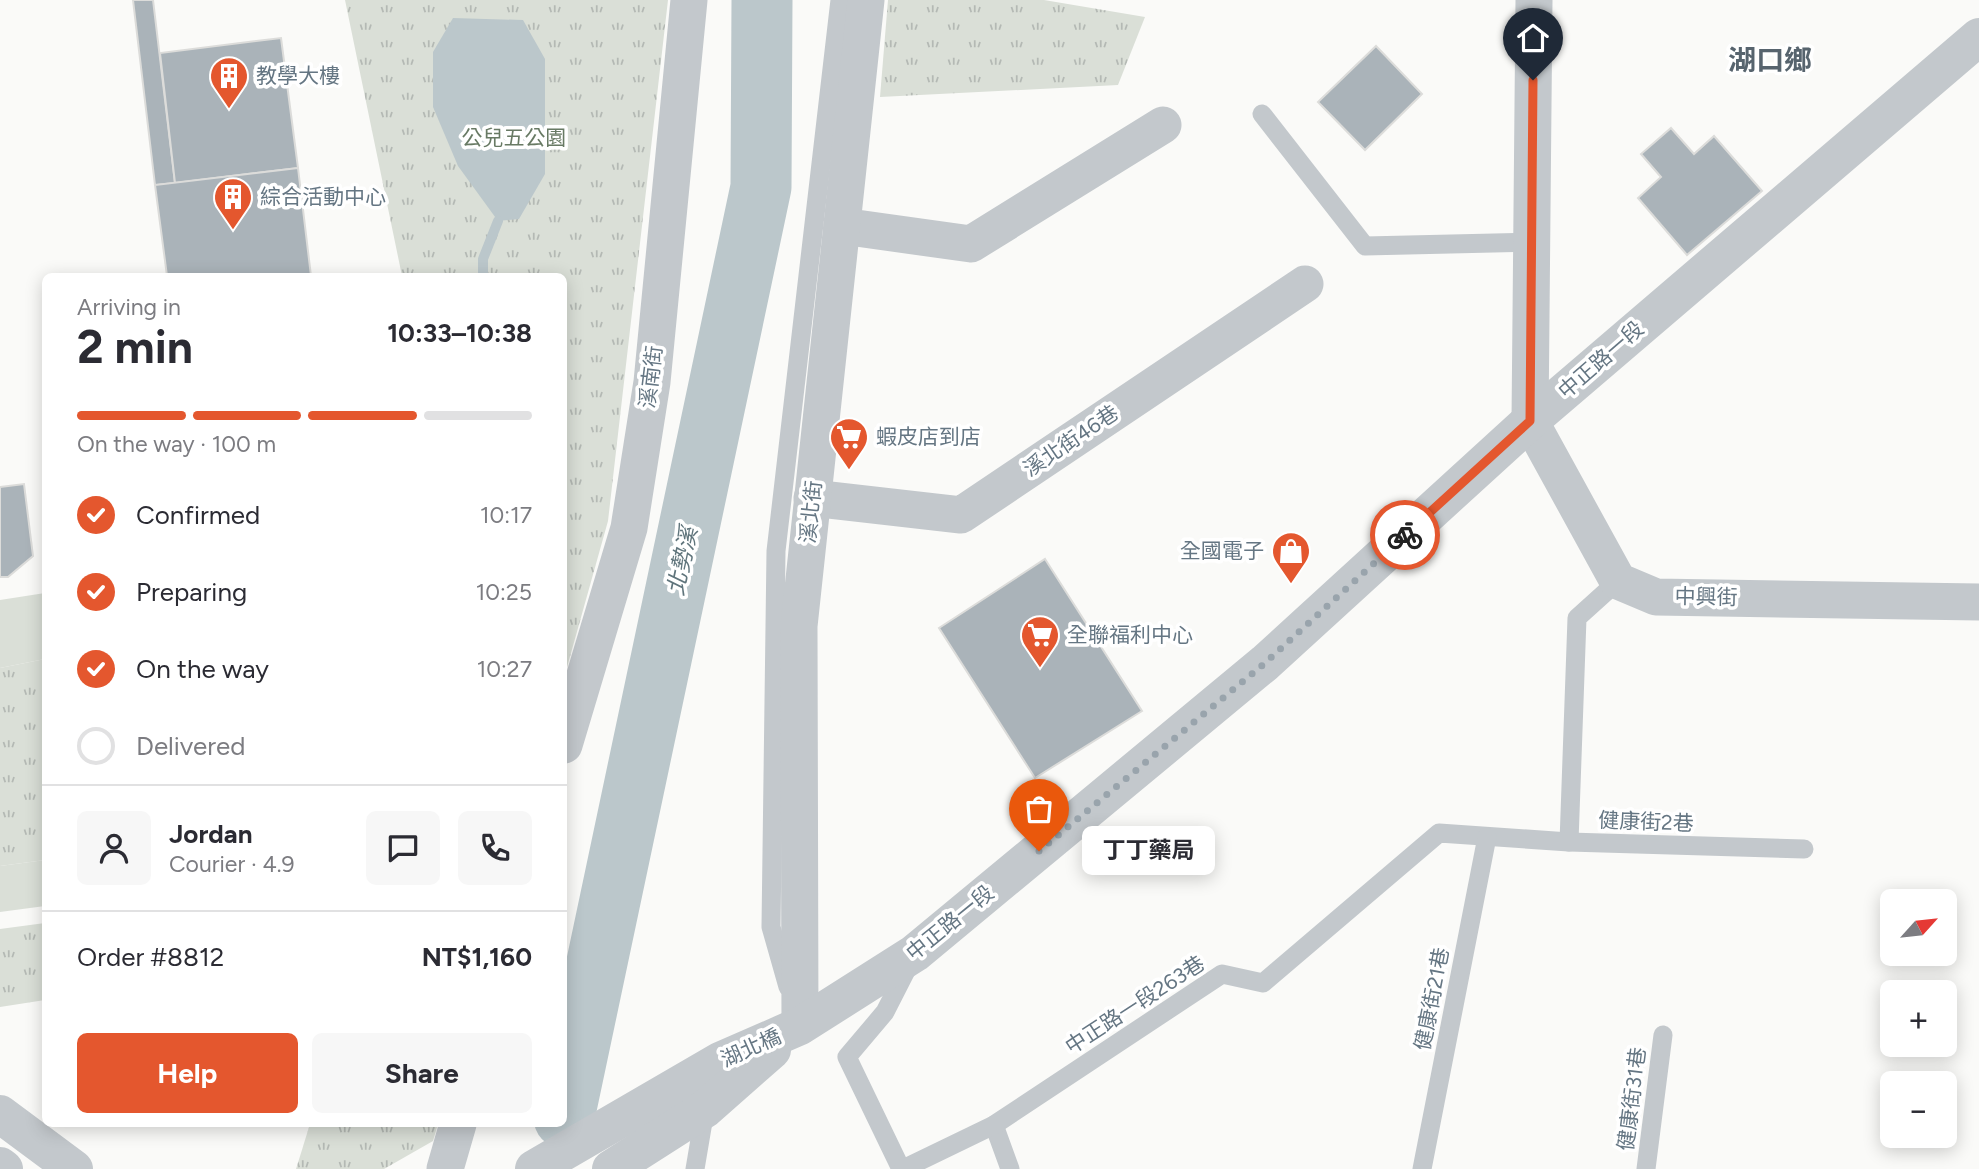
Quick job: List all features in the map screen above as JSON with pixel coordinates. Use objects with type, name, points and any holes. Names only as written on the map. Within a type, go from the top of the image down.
[{"type":"street","name":"溪南街","points":[[567,735],[629,528],[652,382],[689,0]]},
{"type":"street","name":"溪北街","points":[[800,1026],[799,626],[866,0]]},
{"type":"street","points":[[1534,0],[1530,421],[1618,581]]},
{"type":"street","name":"中正路一段","points":[[800,1026],[915,953],[1265,663],[1530,421],[1979,37]]},
{"type":"street","points":[[842,226],[971,244],[1163,125]]},
{"type":"street","name":"溪北街46巷","points":[[812,498],[961,515],[1306,284]]},
{"type":"street","name":"中興街","points":[[1618,581],[1656,597],[1979,602]]},
{"type":"street","name":"湖北橋","points":[[611,1169],[705,1110],[800,1026]]},
{"type":"street","name":"湖北橋","points":[[534,1169],[720,1061],[800,1026]]},
{"type":"street","points":[[0,1114],[74,1169]]},
{"type":"street","points":[[445,1169],[457,1127]]},
{"type":"lane","points":[[800,1026],[771,927],[776,551],[840,0]]},
{"type":"lane","points":[[1262,114],[1364,246],[1532,242]]},
{"type":"lane","points":[[1569,842],[1577,618],[1618,581]]},
{"type":"lane","name":"中正路一段263巷","points":[[915,953],[885,1012],[847,1057],[902,1169],[994,1125],[1222,974],[1263,983],[1439,833],[1486,837]]},
{"type":"lane","name":"健康街2巷","points":[[1486,837],[1804,849]]},
{"type":"lane","name":"健康街21巷","points":[[1422,1169],[1486,837]]},
{"type":"lane","name":"健康街31巷","points":[[1646,1169],[1663,1035]]},
{"type":"lane","points":[[695,1169],[705,1110]]},
{"type":"lane","points":[[994,1125],[1010,1169]]},
{"type":"green space","name":"公兒五公園","points":[[345,0],[668,0],[608,521],[567,667],[567,273],[401,273]]},
{"type":"green space","points":[[888,0],[1044,0],[1145,17],[1118,85],[880,97]]},
{"type":"green space","points":[[42,593],[42,660],[0,668],[0,600]]},
{"type":"green space","points":[[42,660],[42,860],[0,866],[0,668]]},
{"type":"green space","points":[[42,860],[42,906],[0,912],[0,866]]},
{"type":"green space","points":[[42,923],[42,1000],[0,1007],[0,929]]},
{"type":"green space","points":[[309,1127],[437,1127],[433,1141],[384,1169],[296,1169]]},
{"type":"shaded area","points":[[453,18],[523,20],[545,59],[545,174],[519,219],[498,221],[458,166],[433,107],[433,52]]},
{"type":"building","points":[[133,0],[153,0],[175,183],[155,185]]},
{"type":"building","name":"教學大樓","points":[[281,38],[298,168],[175,183],[160,53]]},
{"type":"building","points":[[1376,46],[1422,94],[1365,150],[1318,102]]},
{"type":"building","points":[[1671,128],[1694,154],[1714,136],[1762,191],[1687,255],[1638,198],[1661,177],[1641,154]]},
{"type":"building","name":"綜合活動中心","points":[[298,168],[311,273],[167,273],[155,185]]},
{"type":"building","points":[[24,484],[33,556],[8,577],[0,577],[0,487]]},
{"type":"building","name":"全聯福利中心","points":[[1045,559],[1142,711],[1035,778],[939,628]]},
{"type":"waterway","name":"北勢溪","points":[[567,1104],[761,187],[762,0]]},
{"type":"waterway","points":[[483,273],[483,259],[498,221]]},
{"type":"way so far","points":[[1039,851],[1265,663],[1405,535]]},
{"type":"place","name":"教學大樓","points":[[229,110]]},
{"type":"place","name":"綜合活動中心","points":[[233,231]]},
{"type":"place","name":"蝦皮店到店","points":[[849,471]]},
{"type":"place","name":"全國電子","points":[[1291,585]]},
{"type":"place","name":"全聯福利中心","points":[[1040,669]]},
{"type":"place","name":"丁丁藥局","points":[[1039,851]]},
{"type":"district","name":"湖口鄉","points":[[1770,60]]},
{"type":"route","points":[[1405,535],[1530,421],[1533,80]]}]
